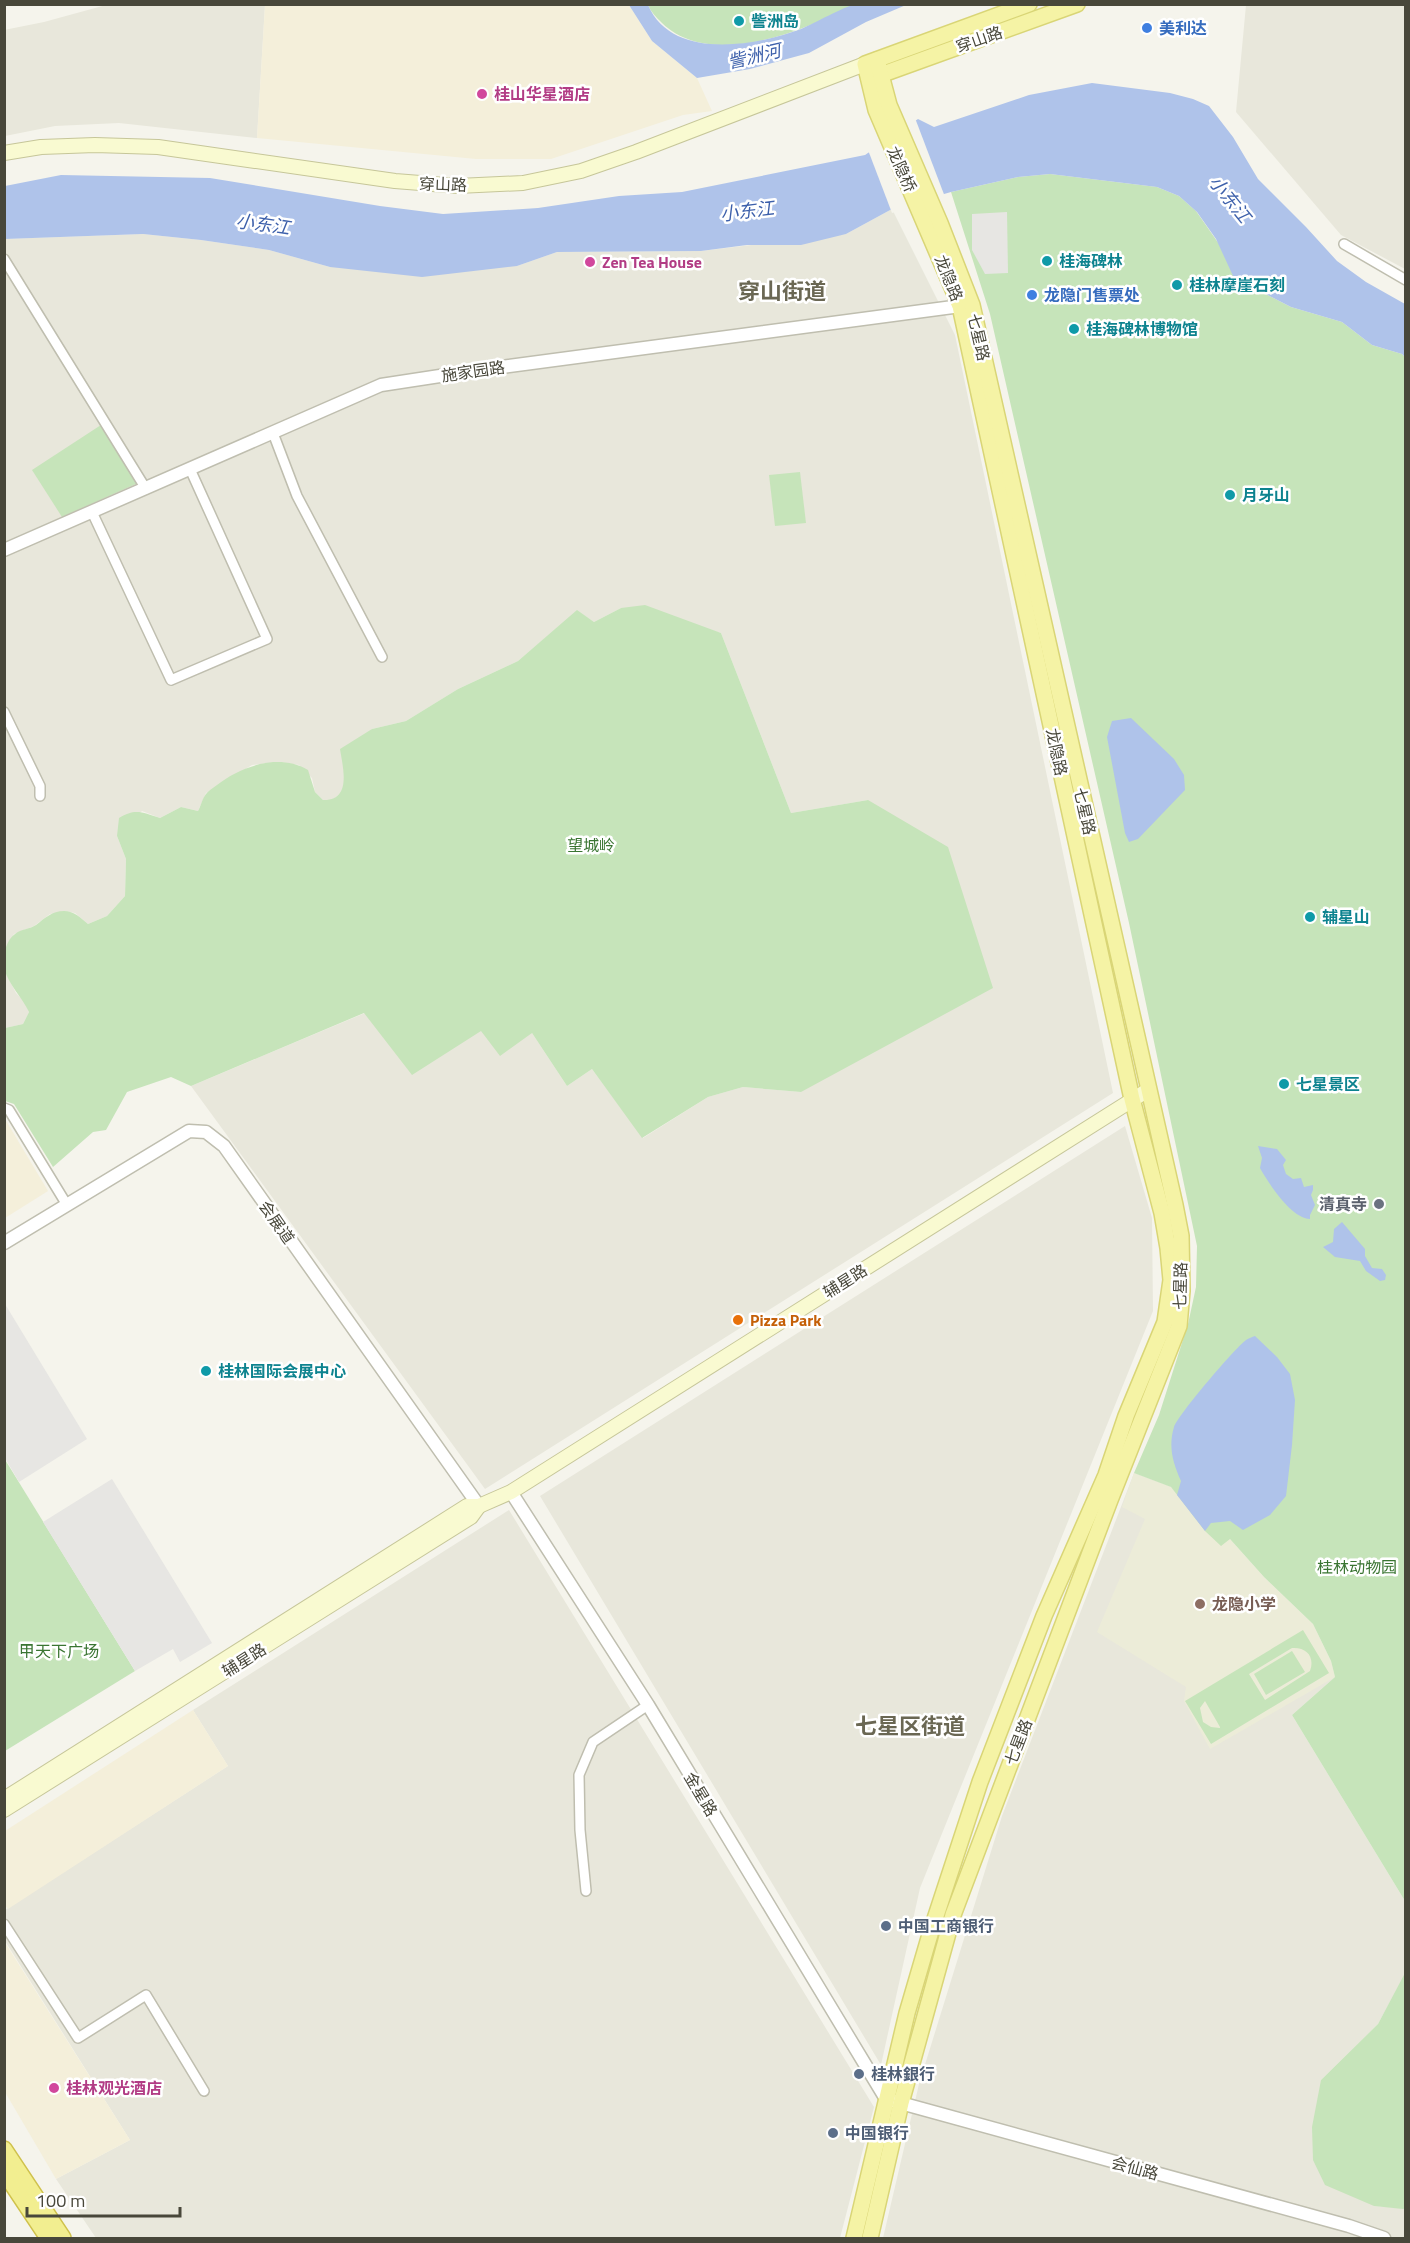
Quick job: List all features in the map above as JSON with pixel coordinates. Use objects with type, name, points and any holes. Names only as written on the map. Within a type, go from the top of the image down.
[{"type":"highway","points":[[4,2149],[63,2238]]},
{"type":"highway","points":[[4,2172],[48,2238]]},
{"type":"main road","name":"穿山路","points":[[873,69],[1029,4]]},
{"type":"main road","name":"穿山路","points":[[4,153],[41,147],[85,145],[158,147],[395,182],[458,186],[523,183],[581,171],[873,69],[1077,4]]},
{"type":"main road","name":"龙隐桥","points":[[873,69],[883,108],[934,225]]},
{"type":"main road","name":"龙隐路","points":[[934,225],[966,306],[1132,1100],[1161,1213],[1171,1280]]},
{"type":"main road","name":"七星路","points":[[854,2238],[893,2102],[953,1915],[1179,1326],[1182,1291],[1181,1236],[966,306]]},
{"type":"main road","name":"辅星路","points":[[4,1799],[467,1506],[479,1506],[511,1492],[1148,1090]]},
{"type":"main road","name":"七星路","points":[[870,2238],[907,2013],[931,1931],[981,1782],[1044,1616],[1106,1475],[1126,1416],[1166,1322],[1171,1280]]},
{"type":"main road","name":"辅星路","points":[[4,1810],[461,1524],[471,1517],[479,1506]]},
{"type":"street","points":[[1344,244],[1406,280]]},
{"type":"street","points":[[4,259],[146,489]]},
{"type":"street","name":"施家园路","points":[[4,550],[381,386],[479,370],[966,306]]},
{"type":"street","points":[[273,433],[297,496],[382,657]]},
{"type":"street","points":[[92,512],[171,680],[267,639],[190,470]]},
{"type":"street","points":[[4,712],[40,786],[39,796]]},
{"type":"street","points":[[4,1108],[9,1110],[67,1205]]},
{"type":"street","name":"会展道","points":[[4,1243],[189,1131],[206,1132],[224,1146],[479,1506]]},
{"type":"street","name":"金星路","points":[[511,1492],[648,1705],[893,2102]]},
{"type":"street","points":[[586,1891],[580,1830],[579,1775],[593,1742],[648,1705]]},
{"type":"street","points":[[4,1924],[78,2038],[146,1995],[204,2091]]},
{"type":"street","name":"会仙路","points":[[893,2102],[1338,2223],[1384,2238]]},
{"type":"shaded area","points":[[106,5],[265,5],[257,138],[119,123],[55,126],[5,136],[4,30]]},
{"type":"shaded area","name":"桂山华星酒店","points":[[265,5],[629,5],[652,41],[697,78],[712,111],[683,115],[551,159],[476,159],[257,138]]},
{"type":"shaded area","points":[[1246,5],[1405,5],[1405,269],[1341,235],[1236,112]]},
{"type":"shaded area","points":[[892,209],[955,335],[1113,1093],[485,1489],[191,1086],[365,1013],[481,1030],[532,1033],[567,1086],[592,1069],[643,1138],[708,1097],[743,1087],[801,1092],[868,800],[791,813],[721,633],[621,608],[594,622],[577,611],[518,661],[458,689],[406,721],[372,729],[345,781],[342,792],[331,801],[323,800],[315,792],[312,778],[299,765],[279,762],[252,765],[206,793],[198,811],[181,807],[160,818],[142,811],[117,836],[126,859],[125,896],[107,916],[88,924],[75,913],[65,911],[50,914],[34,926],[14,934],[5,951],[5,239],[143,234],[269,250],[330,267],[517,266],[557,252],[701,251],[846,234]]},
{"type":"shaded area","points":[[1007,212],[1008,273],[985,274],[972,250],[972,214]]},
{"type":"shaded area","points":[[4,969],[29,1012],[23,1024],[5,1028]]},
{"type":"shaded area","points":[[4,1119],[48,1191],[5,1218]]},
{"type":"shaded area","points":[[1125,1126],[1152,1218],[1153,1311],[920,1888],[881,2065],[540,1496]]},
{"type":"shaded area","points":[[5,1304],[87,1439],[19,1482],[5,1458]]},
{"type":"shaded area","points":[[1134,1473],[1171,1487],[1335,1677],[1292,1715],[1405,1901],[1406,1973],[1378,2024],[1321,2080],[1374,2206],[1405,2208],[1405,2238],[883,2238],[919,2084],[1002,1816]]},
{"type":"shaded area","name":"龙隐小学","points":[[1134,1473],[1171,1487],[1205,1531],[1230,1539],[1264,1577],[1313,1624],[1331,1661],[1335,1677],[1210,1749],[1184,1701],[1186,1687],[1097,1632],[1145,1519],[1122,1507]]},
{"type":"shaded area","points":[[112,1479],[212,1643],[180,1662],[173,1649],[135,1671],[43,1522]]},
{"type":"shaded area","points":[[509,1510],[874,2107],[840,2238],[96,2238],[56,2179],[130,2140],[5,1941],[5,1910],[228,1766],[193,1710]]},
{"type":"shaded area","points":[[193,1710],[228,1766],[8,1909],[4,1904],[5,1831]]},
{"type":"shaded area","points":[[4,1941],[130,2140],[56,2179],[5,2092]]},
{"type":"green space","name":"訾洲岛","points":[[648,5],[854,5],[784,35],[731,45],[706,44],[682,37],[662,23]]},
{"type":"green space","name":"七星景区","points":[[1050,174],[1157,187],[1179,196],[1196,211],[1219,244],[1235,278],[1291,307],[1342,322],[1372,345],[1405,357],[1405,1901],[1292,1715],[1335,1677],[1331,1661],[1313,1624],[1264,1577],[1230,1539],[1221,1546],[1205,1531],[1171,1487],[1134,1473],[1159,1415],[1188,1324],[1196,1287],[1197,1246],[1129,923],[990,314],[951,192],[1018,177]]},
{"type":"green space","points":[[101,425],[138,483],[62,517],[32,470]]},
{"type":"green space","points":[[800,472],[806,523],[775,526],[769,475]]},
{"type":"green space","name":"望城岭","points":[[645,605],[721,633],[791,813],[868,800],[948,847],[993,988],[801,1092],[743,1087],[708,1097],[642,1138],[592,1069],[567,1086],[532,1033],[500,1056],[481,1031],[412,1075],[364,1013],[191,1086],[171,1077],[127,1092],[106,1130],[93,1132],[53,1167],[14,1104],[5,1101],[5,1028],[23,1024],[29,1012],[6,974],[4,954],[9,941],[15,934],[34,926],[52,914],[60,911],[71,912],[88,924],[107,916],[125,896],[126,859],[117,836],[119,818],[139,812],[160,818],[181,807],[198,811],[207,793],[227,778],[249,767],[273,762],[285,762],[308,770],[315,792],[323,800],[332,799],[338,795],[344,782],[340,749],[372,729],[406,721],[458,689],[518,661],[577,610],[594,622],[621,608]]},
{"type":"green space","name":"甲天下广场","points":[[4,1458],[135,1671],[5,1751],[4,1751]]},
{"type":"green space","points":[[1303,1630],[1329,1673],[1211,1744],[1185,1701]],"holes":[[[1292,1648],[1306,1651],[1311,1661],[1310,1671],[1265,1700],[1249,1674]],[[1205,1701],[1220,1727],[1220,1728],[1211,1727],[1203,1722],[1200,1708]]]},
{"type":"green space","points":[[1292,1651],[1305,1672],[1266,1695],[1254,1674]]},
{"type":"green space","points":[[1405,1973],[1406,2208],[1403,2209],[1374,2206],[1325,2185],[1313,2160],[1312,2127],[1321,2080],[1378,2024]]},
{"type":"water","name":"訾洲河","points":[[856,4],[906,5],[866,22],[809,53],[750,69],[697,78],[652,41],[629,5],[648,5],[660,23],[676,35],[695,42],[739,44],[801,29]]},
{"type":"water","name":"小东江","points":[[1092,83],[1170,93],[1209,106],[1233,137],[1258,179],[1337,261],[1366,282],[1405,304],[1405,357],[1372,345],[1342,322],[1291,307],[1234,278],[1216,239],[1197,212],[1179,196],[1157,187],[1050,174],[1018,177],[951,192],[892,209],[846,234],[801,245],[747,245],[701,251],[557,252],[517,266],[422,277],[330,267],[269,250],[143,234],[5,239],[5,186],[61,175],[210,178],[443,214],[538,208],[619,196],[682,192],[865,155],[918,119],[934,127],[1029,95]]},
{"type":"water","points":[[1131,718],[1174,759],[1184,775],[1185,790],[1138,839],[1129,842],[1125,833],[1107,737],[1112,721]]},
{"type":"water","points":[[1258,1146],[1277,1149],[1286,1160],[1283,1165],[1286,1174],[1293,1179],[1301,1178],[1304,1187],[1313,1185],[1311,1195],[1315,1205],[1310,1219],[1295,1213],[1275,1191],[1260,1168],[1262,1158]]},
{"type":"water","points":[[1342,1222],[1365,1249],[1365,1256],[1372,1268],[1382,1269],[1386,1275],[1385,1280],[1380,1281],[1366,1271],[1360,1261],[1335,1257],[1323,1247],[1333,1242],[1334,1229]]},
{"type":"water","points":[[1255,1336],[1277,1357],[1290,1374],[1295,1400],[1286,1496],[1270,1515],[1243,1530],[1230,1521],[1211,1523],[1205,1531],[1177,1495],[1181,1481],[1172,1455],[1171,1441],[1174,1427],[1185,1409],[1219,1368],[1246,1340]]},
{"type":"pier","points":[[915,118],[945,197],[892,213],[868,150]]},
{"type":"place","name":"訾洲岛","points":[[739,21]]},
{"type":"place","name":"美利达","points":[[1147,28]]},
{"type":"place","name":"桂山华星酒店","points":[[482,94]]},
{"type":"place","name":"桂海碑林","points":[[1047,261]]},
{"type":"place","name":"Zen Tea House","points":[[590,262]]},
{"type":"place","name":"桂林摩崖石刻","points":[[1177,285]]},
{"type":"place","name":"龙隐门售票处","points":[[1032,295]]},
{"type":"place","name":"桂海碑林博物馆","points":[[1074,329]]},
{"type":"place","name":"月牙山","points":[[1230,495]]},
{"type":"place","name":"辅星山","points":[[1310,917]]},
{"type":"place","name":"七星景区","points":[[1284,1084]]},
{"type":"place","name":"清真寺","points":[[1379,1204]]},
{"type":"place","name":"Pizza Park","points":[[738,1320]]},
{"type":"place","name":"桂林国际会展中心","points":[[206,1371]]},
{"type":"place","name":"龙隐小学","points":[[1200,1604]]},
{"type":"place","name":"中国工商银行","points":[[886,1926]]},
{"type":"place","name":"桂林銀行","points":[[859,2074]]},
{"type":"place","name":"桂林观光酒店","points":[[54,2088]]},
{"type":"place","name":"中国银行","points":[[833,2133]]},
{"type":"district","name":"穿山街道","points":[[782,291]]},
{"type":"district","name":"七星区街道","points":[[910,1726]]},
{"type":"park label","name":"桂林动物园","points":[[1357,1567]]}]
